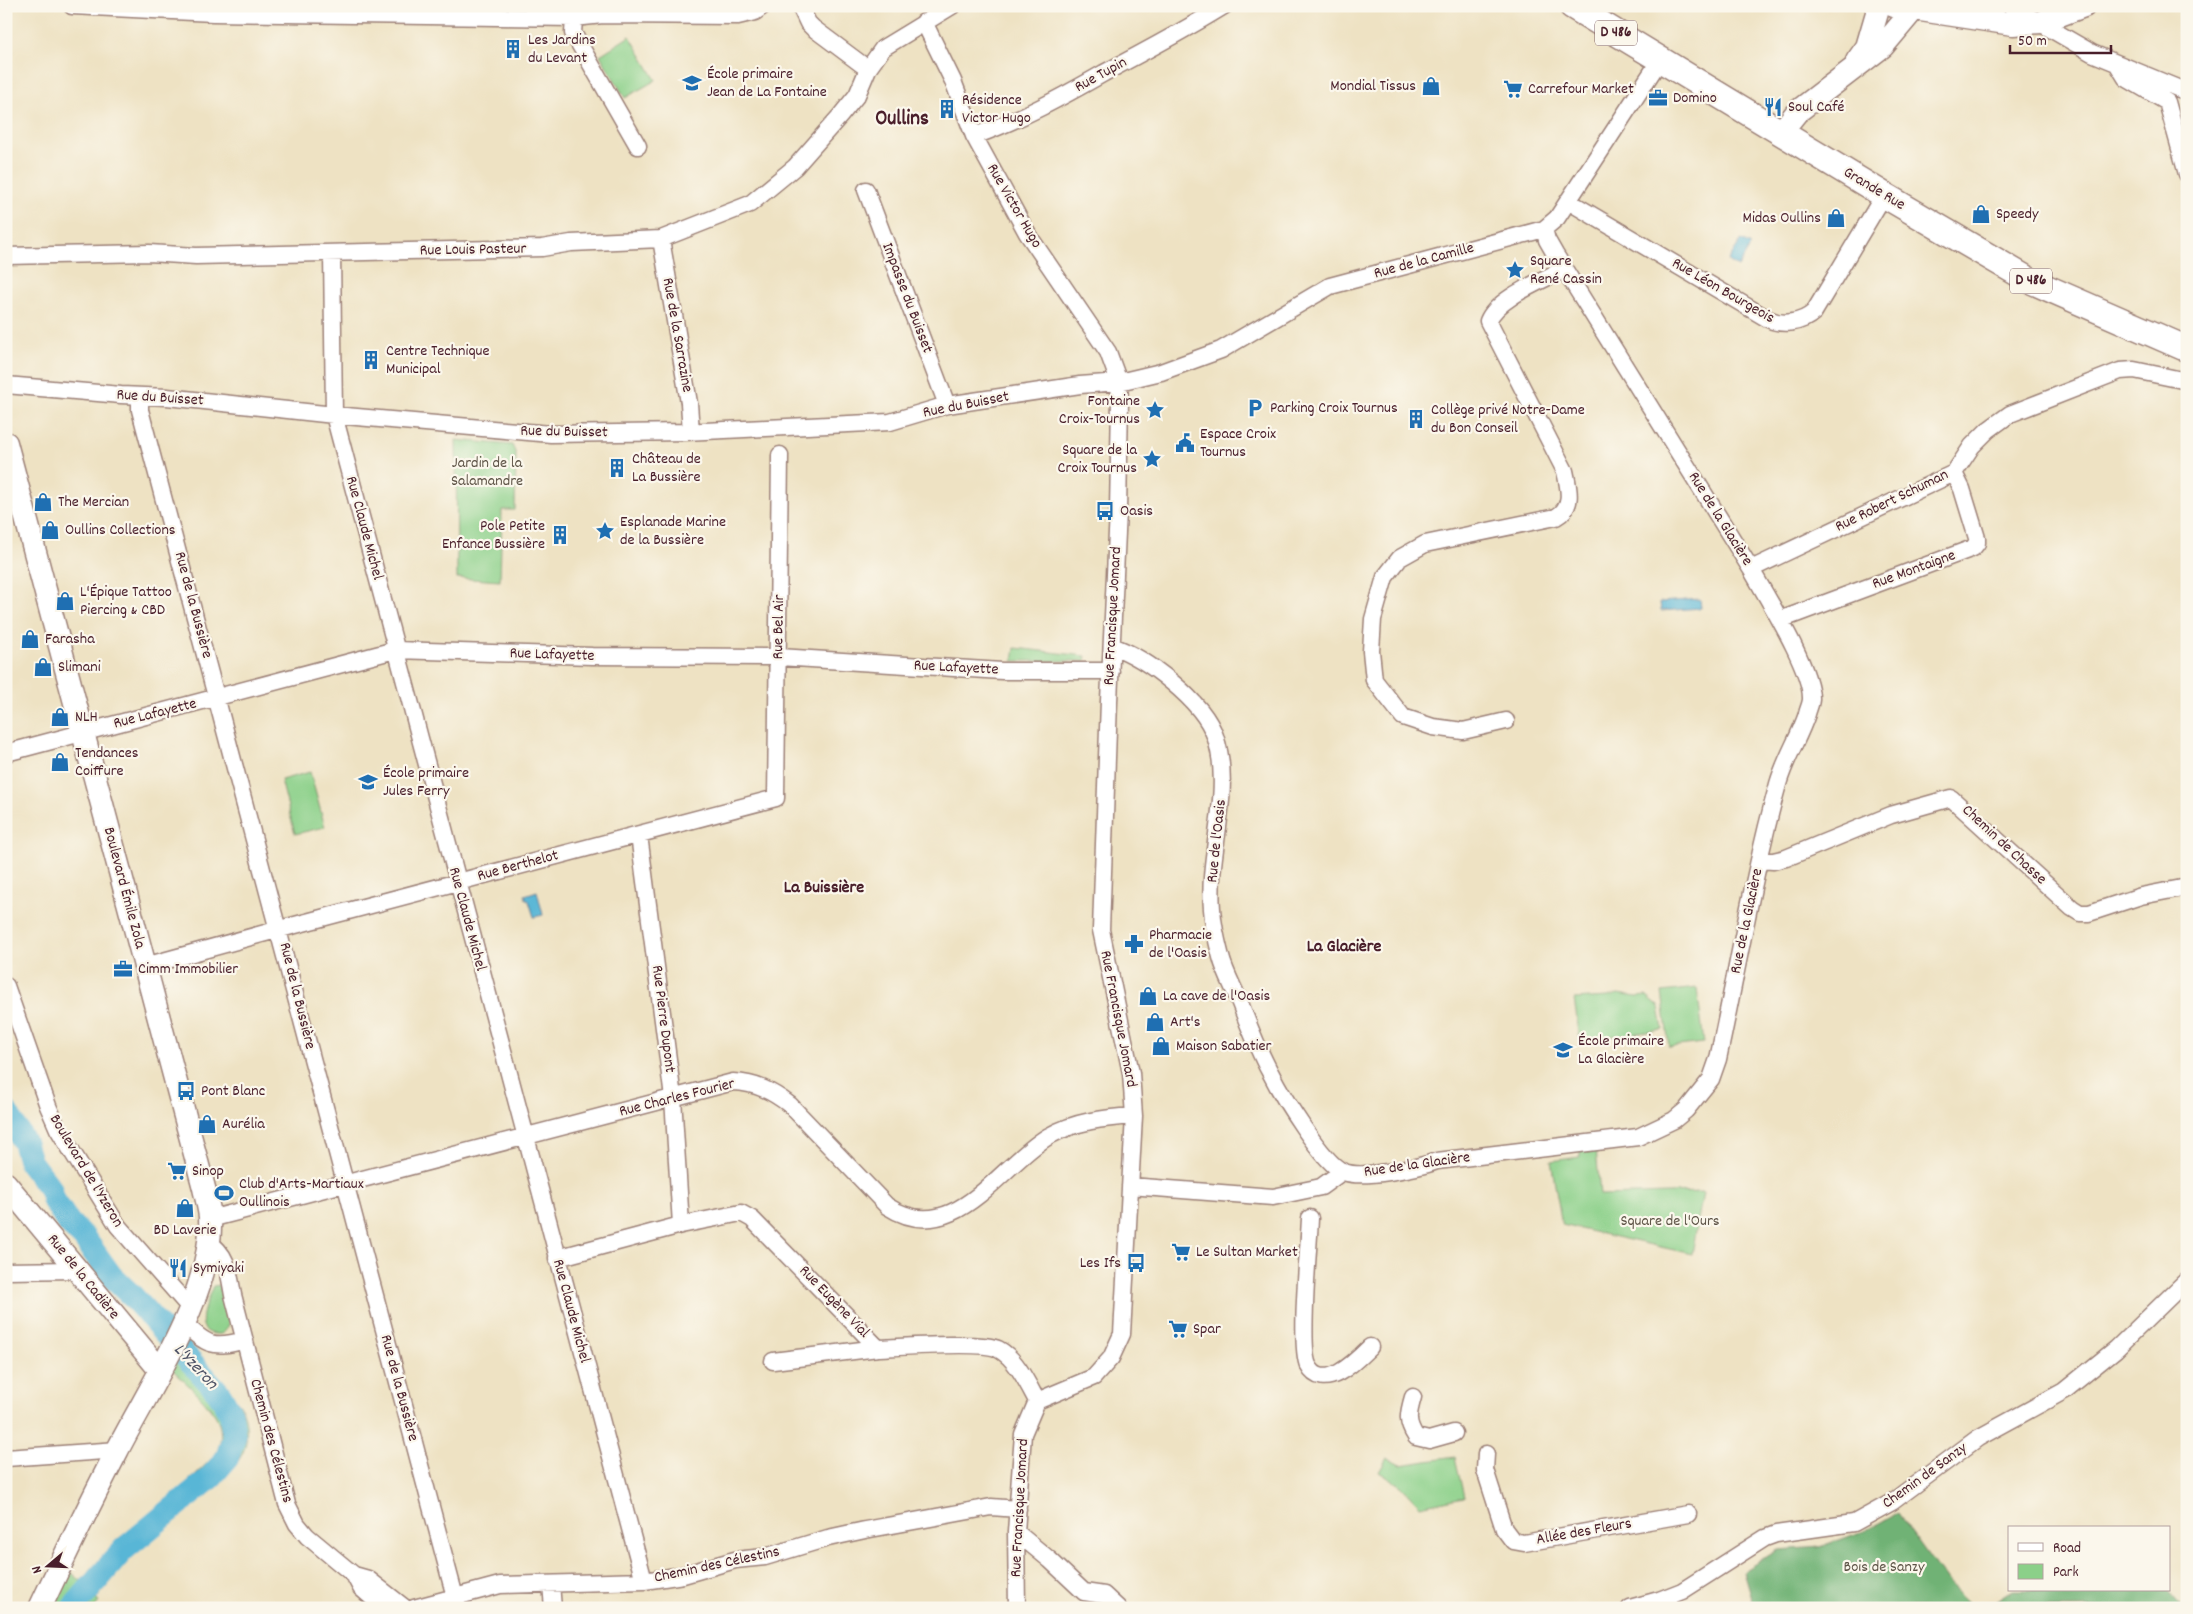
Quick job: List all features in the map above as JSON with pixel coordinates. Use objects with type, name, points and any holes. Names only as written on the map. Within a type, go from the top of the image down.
[{"type":"main road","name":"Grande Rue","points":[[1572,6],[1884,195],[2029,280],[2187,349]]},
{"type":"main road","points":[[1850,70],[1867,47],[1879,6]]},
{"type":"main road","points":[[1781,132],[1797,112],[1883,46],[1904,8],[2013,24],[2041,22],[2084,6]]},
{"type":"main road","name":"Boulevard Émile Zola","points":[[6,443],[204,1188],[210,1219],[202,1273],[184,1321],[40,1608]]},
{"type":"main road","name":"Rue de la Cadière","points":[[6,1184],[76,1270],[162,1366]]},
{"type":"street","points":[[72,6],[213,13],[574,12],[603,15],[738,16],[755,12],[763,6]]},
{"type":"street","points":[[800,6],[808,23],[813,28],[868,69]]},
{"type":"street","name":"Rue Louis Pasteur","points":[[6,256],[149,253],[196,256],[542,248],[571,243],[661,239],[750,204],[795,167],[840,116],[857,95],[868,69],[883,48],[952,6]]},
{"type":"street","name":"Rue Tupin","points":[[974,136],[1006,125],[1058,99],[1224,6]]},
{"type":"street","points":[[2011,6],[2092,53],[2187,92]]},
{"type":"street","points":[[574,12],[573,33],[638,146]]},
{"type":"street","name":"Rue Victor Hugo","points":[[924,22],[953,81],[974,136],[1027,233],[1108,352],[1119,382]]},
{"type":"street","points":[[1544,229],[1557,218],[1660,60]]},
{"type":"street","points":[[2117,64],[2126,78],[2167,102],[2187,174]]},
{"type":"street","name":"Impasse du Buisset","points":[[866,190],[947,406]]},
{"type":"street","name":"Rue Léon Bourgeois","points":[[1568,201],[1768,319],[1781,324],[1809,317],[1814,312],[1884,195]]},
{"type":"street","name":"Rue de la Camille","points":[[1119,382],[1160,372],[1221,350],[1330,286],[1544,229]]},
{"type":"street","name":"Rue de la Glacière","points":[[1130,1186],[1273,1197],[1321,1187],[1343,1171],[1361,1174],[1420,1167],[1437,1161],[1638,1137],[1674,1120],[1686,1110],[1711,1079],[1718,1059],[1760,860],[1779,782],[1799,737],[1811,700],[1809,679],[1780,620],[1751,569],[1565,271],[1550,245],[1544,229]]},
{"type":"street","name":"Rue de la Sarrazine","points":[[661,239],[689,403],[691,432]]},
{"type":"street","name":"Rue Claude Michel","points":[[332,252],[334,415],[644,1580]]},
{"type":"street","points":[[1506,721],[1463,731],[1433,727],[1403,716],[1374,680],[1371,651],[1373,619],[1385,577],[1400,558],[1425,544],[1556,517],[1564,512],[1568,505],[1570,493],[1565,472],[1488,321],[1492,312],[1502,303],[1565,271]]},
{"type":"street","name":"Rue Robert Schuman","points":[[1751,569],[1954,473],[1972,446],[1988,430],[2010,414],[2120,371],[2134,370],[2187,381]]},
{"type":"street","name":"Rue du Buisset","points":[[6,385],[551,434],[691,432],[890,422],[947,406],[1080,385],[1119,382]]},
{"type":"street","name":"Rue Francisque Jomard","points":[[1017,1608],[1016,1532],[1023,1434],[1037,1401],[1094,1377],[1111,1358],[1122,1334],[1134,1116],[1131,1074],[1101,930],[1120,458],[1119,382]]},
{"type":"street","name":"Rue de la Bussière","points":[[140,396],[140,410],[280,929],[345,1184],[455,1596]]},
{"type":"street","name":"Rue Bel Air","points":[[776,798],[780,455]]},
{"type":"street","name":"Rue Montaigne","points":[[1780,620],[1973,548],[1977,538],[1962,489],[1954,473]]},
{"type":"street","name":"Rue de l'Oasis","points":[[1112,646],[1146,664],[1192,701],[1205,715],[1214,734],[1222,765],[1223,780],[1212,857],[1212,909],[1221,958],[1270,1072],[1319,1149],[1343,1171]]},
{"type":"street","name":"Rue Lafayette","points":[[6,753],[395,650],[592,656],[778,657],[1002,671],[1111,671]]},
{"type":"street","name":"Rue Berthelot","points":[[145,966],[776,798]]},
{"type":"street","name":"Chemin de Chasse","points":[[1760,860],[1773,861],[1786,858],[1891,815],[1951,798],[2072,908],[2080,913],[2089,913],[2141,896],[2187,887]]},
{"type":"street","name":"Rue Pierre Dupont","points":[[639,835],[673,1098],[681,1225]]},
{"type":"street","name":"Boulevard de l'Yzeron","points":[[6,986],[58,1130],[118,1226],[184,1321]]},
{"type":"street","name":"Rue Charles Fourier","points":[[210,1219],[733,1082],[758,1085],[775,1093],[790,1105],[887,1206],[904,1216],[928,1219],[947,1215],[965,1205],[1030,1150],[1058,1131],[1095,1120],[1134,1116]]},
{"type":"street","name":"Rue Eugène Vial","points":[[681,1225],[741,1213],[752,1219],[878,1348],[970,1345],[998,1348],[1018,1368],[1037,1401]]},
{"type":"street","points":[[1310,1218],[1304,1330],[1308,1364],[1314,1372],[1326,1377],[1338,1374],[1354,1363],[1370,1347]]},
{"type":"street","points":[[557,1258],[681,1225]]},
{"type":"street","name":"Chemin des Célestins","points":[[208,1242],[221,1252],[225,1260],[290,1510],[297,1524],[307,1536],[354,1575],[361,1588],[384,1608]]},
{"type":"street","points":[[6,1271],[76,1270]]},
{"type":"street","name":"Chemin des Célestins","points":[[202,1273],[216,1274],[222,1278],[233,1295]]},
{"type":"street","name":"Chemin de Sanzy","points":[[1630,1608],[1682,1591],[1765,1538],[1776,1534],[1854,1523],[1892,1502],[1978,1438],[2064,1391],[2116,1350],[2187,1280]]},
{"type":"street","points":[[184,1321],[205,1342],[228,1344],[245,1340]]},
{"type":"street","points":[[773,1361],[878,1348]]},
{"type":"street","points":[[1413,1397],[1409,1413],[1410,1427],[1416,1437],[1429,1440],[1454,1433]]},
{"type":"street","points":[[6,1458],[118,1450]]},
{"type":"street","name":"Allée des Fleurs","points":[[1486,1454],[1485,1470],[1504,1529],[1513,1541],[1524,1543],[1688,1514]]},
{"type":"street","name":"Chemin des Célestins","points":[[414,1608],[500,1585],[644,1580],[683,1575],[735,1560],[765,1556],[828,1538],[903,1522],[991,1507],[1018,1509]]},
{"type":"street","points":[[1016,1532],[1084,1592],[1104,1595],[1118,1608]]},
{"type":"street","name":"Chemin des Célestins","points":[[354,1575],[368,1579],[405,1608]]},
{"type":"street","points":[[551,1584],[553,1608]]},
{"type":"green space","points":[[630,36],[656,80],[625,98],[600,55]]},
{"type":"green space","name":"Jardin de la Salamandre","points":[[456,440],[512,445],[516,454],[515,510],[502,510],[500,581],[457,578]]},
{"type":"green space","points":[[1015,648],[1086,656],[1085,661],[1013,661]]},
{"type":"green space","points":[[310,772],[325,827],[295,834],[281,780]]},
{"type":"green space","points":[[1697,988],[1704,1043],[1669,1047],[1662,992]]},
{"type":"green space","points":[[1618,994],[1637,997],[1646,996],[1659,1007],[1663,1030],[1580,1040],[1574,999],[1608,997]]},
{"type":"green space","name":"Square de l'Ours","points":[[1596,1148],[1600,1195],[1703,1192],[1692,1254],[1562,1225],[1551,1161],[1580,1157],[1580,1150]]},
{"type":"green space","points":[[219,1285],[229,1325],[222,1334],[206,1330],[202,1318],[213,1286]]},
{"type":"green space","points":[[182,1334],[241,1406],[246,1426],[246,1437],[245,1447],[239,1460],[215,1487],[135,1553],[96,1599],[99,1602],[94,1608],[53,1608],[71,1572],[81,1581],[118,1539],[162,1506],[215,1456],[221,1435],[218,1419],[210,1408],[166,1363]]},
{"type":"green space","points":[[1455,1457],[1464,1497],[1420,1506],[1401,1486],[1379,1472],[1387,1458],[1400,1465]]},
{"type":"green space","name":"Bois de Sanzy","points":[[1898,1513],[1948,1583],[1974,1608],[1754,1608],[1743,1571],[1778,1550],[1820,1547],[1864,1531]]},
{"type":"green space","points":[[2010,1592],[2169,1592],[2183,1608],[1986,1608]]},
{"type":"water","points":[[1741,240],[1751,245],[1738,267],[1728,261]]},
{"type":"water","points":[[1700,599],[1701,608],[1661,611],[1660,602]]},
{"type":"water","points":[[537,891],[543,915],[534,917],[525,895]]},
{"type":"waterway","name":"L'Yzeron","points":[[6,1112],[24,1142],[30,1162],[50,1188],[54,1201],[68,1222],[84,1238],[111,1276],[132,1296],[219,1393],[231,1414],[234,1437],[227,1458],[210,1478],[123,1550],[73,1608]]},
{"type":"place","name":"Les Jardins du Levant","points":[[513,49]]},
{"type":"place","name":"École primaire Jean de La Fontaine","points":[[692,83]]},
{"type":"place","name":"Mondial Tissus","points":[[1431,86]]},
{"type":"place","name":"Carrefour Market","points":[[1513,89]]},
{"type":"place","name":"Domino","points":[[1658,98]]},
{"type":"place","name":"Soul Café","points":[[1773,107]]},
{"type":"place","name":"Résidence Victor Hugo","points":[[947,109]]},
{"type":"place","name":"Speedy","points":[[1981,214]]},
{"type":"place","name":"Midas Oullins","points":[[1836,218]]},
{"type":"place","name":"Square René Cassin","points":[[1515,270]]},
{"type":"place","name":"Centre Technique Municipal","points":[[371,360]]},
{"type":"place","name":"Parking Croix Tournus","points":[[1255,408]]},
{"type":"place","name":"Fontaine Croix-Tournus","points":[[1155,410]]},
{"type":"place","name":"Collège privé Notre-Dame du Bon Conseil","points":[[1416,419]]},
{"type":"place","name":"Espace Croix Tournus","points":[[1185,443]]},
{"type":"place","name":"Square de la Croix Tournus","points":[[1152,459]]},
{"type":"place","name":"Château de La Bussière","points":[[617,468]]},
{"type":"place","name":"The Mercian","points":[[43,502]]},
{"type":"place","name":"Oasis","points":[[1105,511]]},
{"type":"place","name":"Oullins Collections","points":[[50,530]]},
{"type":"place","name":"Esplanade Marine de la Bussière","points":[[605,531]]},
{"type":"place","name":"Pole Petite Enfance Bussière","points":[[560,535]]},
{"type":"place","name":"L'Épique Tattoo Piercing & CBD","points":[[65,601]]},
{"type":"place","name":"Farasha","points":[[30,639]]},
{"type":"place","name":"Slimani","points":[[43,667]]},
{"type":"place","name":"NLH","points":[[60,717]]},
{"type":"place","name":"Tendances Coiffure","points":[[60,762]]},
{"type":"place","name":"École primaire Jules Ferry","points":[[368,782]]},
{"type":"place","name":"Pharmacie de l'Oasis","points":[[1134,944]]},
{"type":"place","name":"Cimm Immobilier","points":[[123,969]]},
{"type":"place","name":"La cave de l'Oasis","points":[[1148,996]]},
{"type":"place","name":"Art's","points":[[1155,1022]]},
{"type":"place","name":"Maison Sabatier","points":[[1161,1046]]},
{"type":"place","name":"École primaire La Glacière","points":[[1563,1050]]},
{"type":"place","name":"Pont Blanc","points":[[186,1091]]},
{"type":"place","name":"Aurélia","points":[[207,1124]]},
{"type":"place","name":"Sinop","points":[[177,1171]]},
{"type":"place","name":"Club d'Arts-Martiaux Oullinois","points":[[224,1193]]},
{"type":"place","name":"BD Laverie","points":[[185,1208]]},
{"type":"place","name":"Le Sultan Market","points":[[1181,1252]]},
{"type":"place","name":"Les Ifs","points":[[1136,1263]]},
{"type":"place","name":"Symiyaki","points":[[178,1268]]},
{"type":"place","name":"Spar","points":[[1178,1329]]},
{"type":"district","name":"Oullins","points":[[902,120]]},
{"type":"district","name":"La Buissière","points":[[824,888]]},
{"type":"district","name":"La Glacière","points":[[1344,947]]}]
